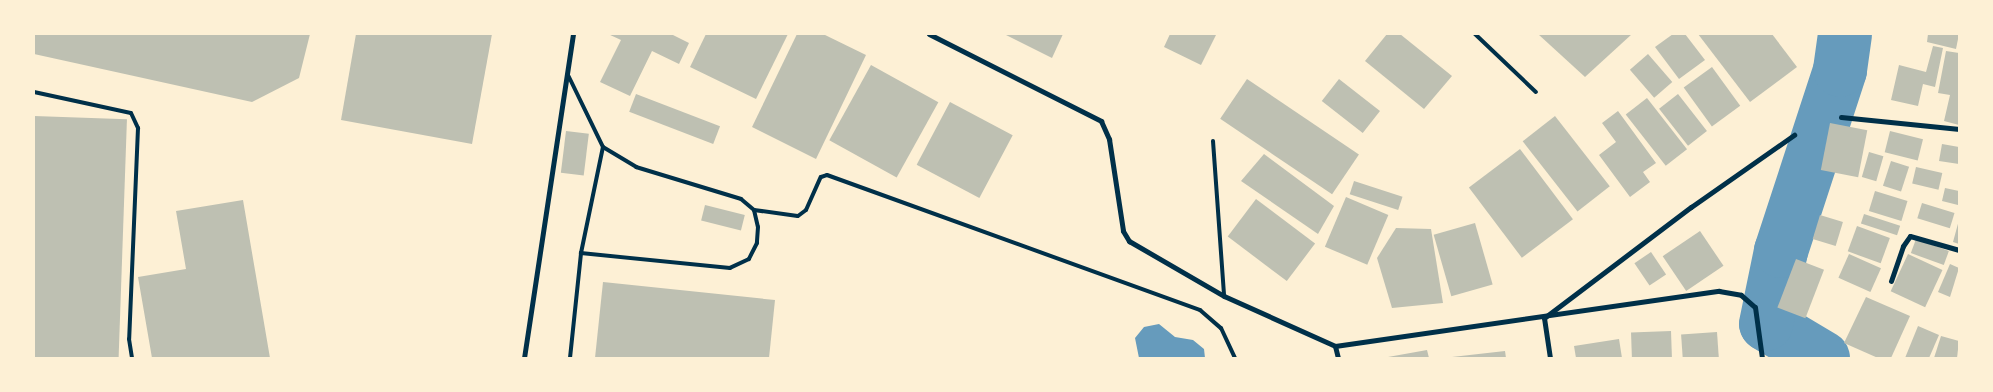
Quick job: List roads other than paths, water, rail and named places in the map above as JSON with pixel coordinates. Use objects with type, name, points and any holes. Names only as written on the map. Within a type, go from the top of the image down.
[{"type":"street","points":[[524,358],[573,34]]},
{"type":"street","points":[[929,34],[1102,121],[1109,139],[1126,236],[1224,296],[1335,346],[1544,318],[1719,291],[1741,295],[1755,307],[1762,358]]},
{"type":"street","points":[[1841,117],[1959,129]]},
{"type":"street","points":[[1544,318],[1691,207],[1794,135]]},
{"type":"street","points":[[1891,281],[1903,246],[1910,236],[1959,250]]},
{"type":"street","points":[[1544,318],[1550,358]]},
{"type":"street","points":[[1335,346],[1338,358]]},
{"type":"lane","points":[[1475,34],[1536,92]]},
{"type":"lane","points":[[568,75],[603,147],[636,167],[741,199],[754,210],[798,216],[806,210],[820,177],[827,175],[1200,310],[1221,328],[1235,358]]},
{"type":"lane","points":[[34,92],[131,113],[138,128],[129,339],[132,358]]},
{"type":"lane","points":[[1213,141],[1224,296]]},
{"type":"lane","points":[[570,358],[581,253],[603,147]]},
{"type":"lane","points":[[581,253],[730,268],[749,259],[758,243],[754,210]]},
{"type":"water","points":[[1159,324],[1175,337],[1193,340],[1204,349],[1205,358],[1139,358],[1135,338],[1144,327]]},
{"type":"waterway","points":[[1823,358],[1766,324],[1781,251],[1840,70],[1845,34]]}]
